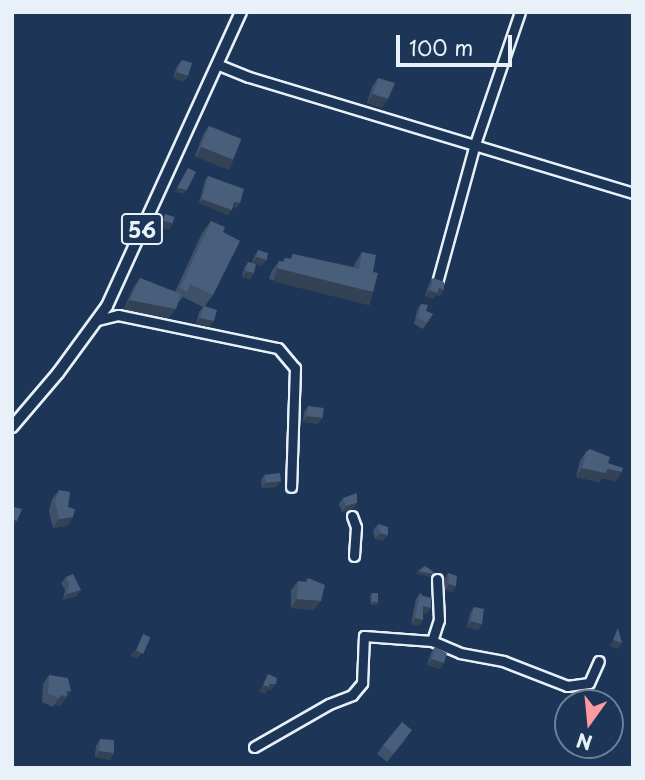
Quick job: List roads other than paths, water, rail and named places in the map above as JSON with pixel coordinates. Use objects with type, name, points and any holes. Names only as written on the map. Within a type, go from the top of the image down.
[{"type":"main road","name":"56","points":[[12,427],[98,320],[219,65],[241,12]]},
{"type":"street","points":[[438,279],[475,144],[520,12]]},
{"type":"street","points":[[219,65],[248,77],[633,193]]},
{"type":"street","points":[[98,320],[118,315],[278,348],[295,368],[291,487]]},
{"type":"street","points":[[352,516],[356,527],[354,556]]},
{"type":"street","points":[[432,641],[439,620],[437,579]]},
{"type":"street","points":[[254,747],[329,704],[352,695],[362,683],[363,636],[432,641],[460,653],[503,661],[567,686],[589,684],[599,661]]}]
